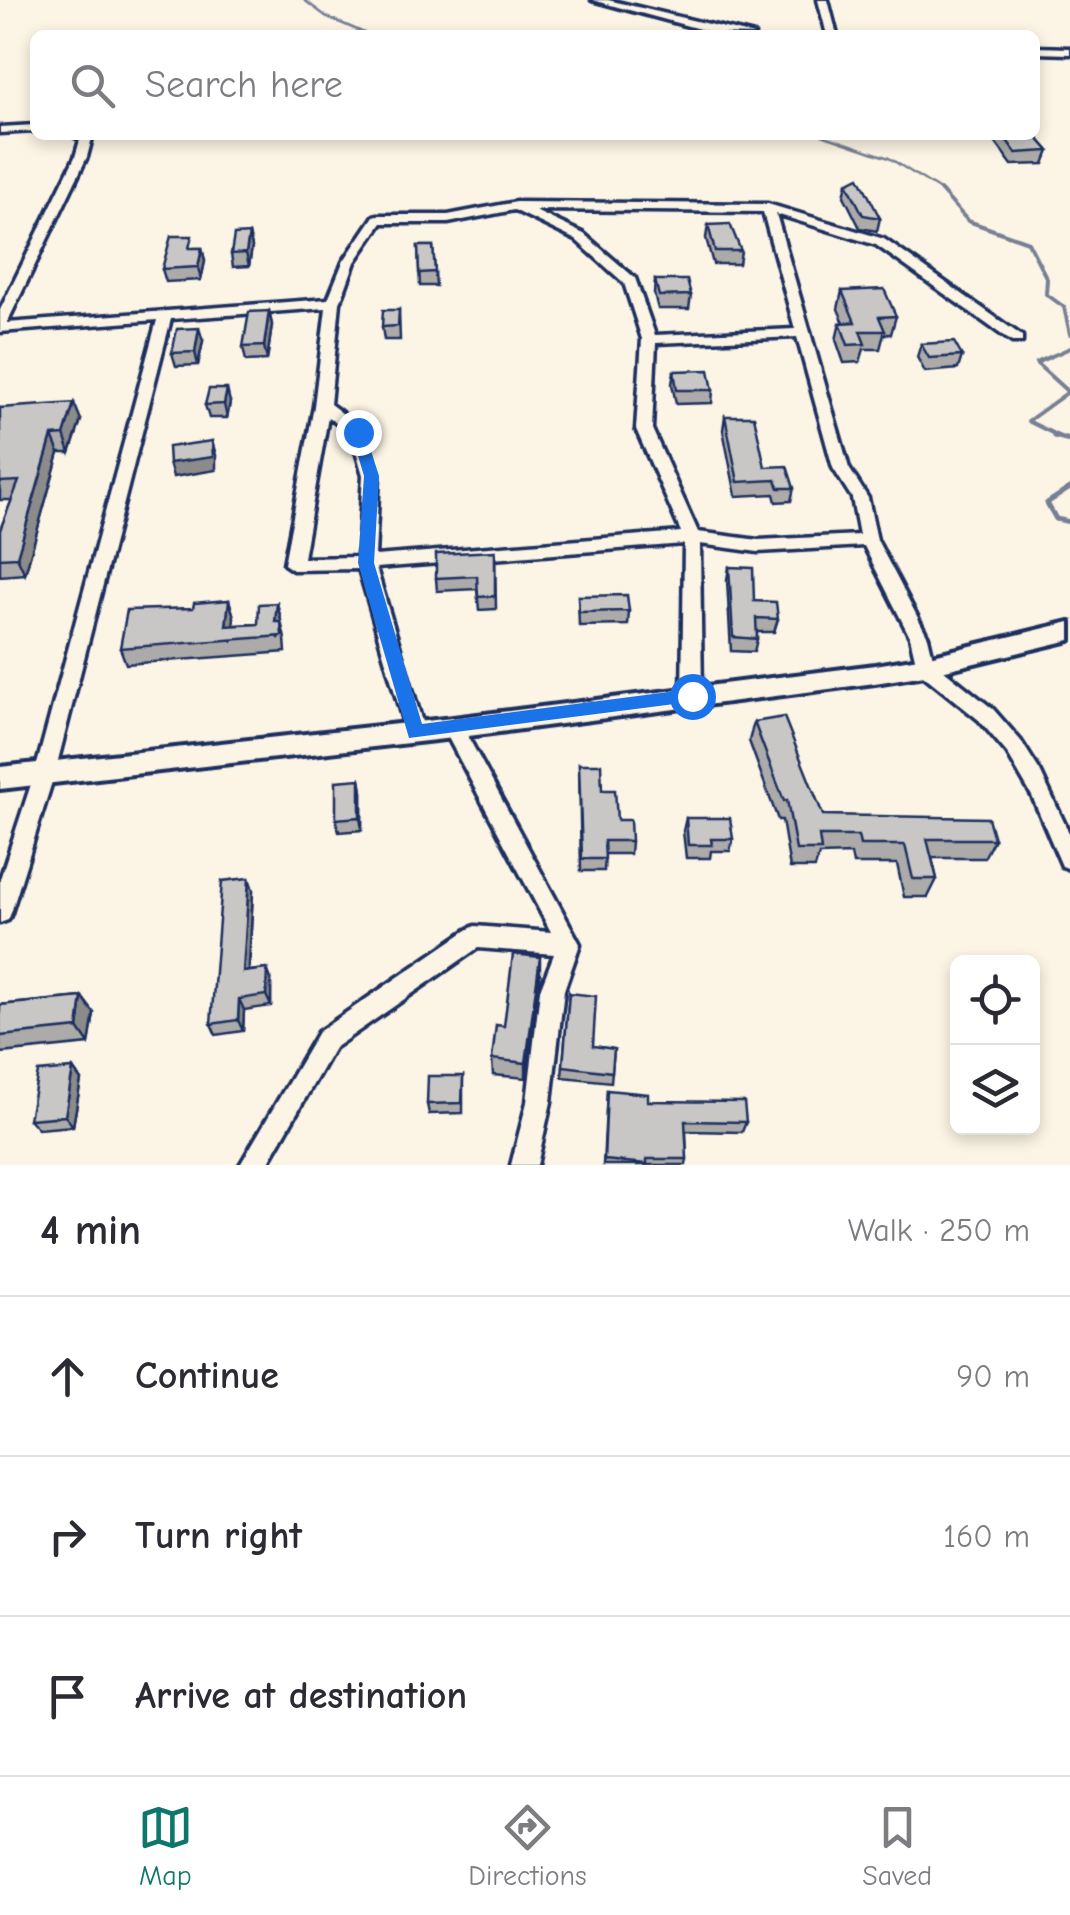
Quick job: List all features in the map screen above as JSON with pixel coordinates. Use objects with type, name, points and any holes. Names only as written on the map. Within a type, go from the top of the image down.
[{"type":"street","points":[[598,0],[714,30]]},
{"type":"street","points":[[823,0],[831,30]]},
{"type":"street","points":[[1040,50],[1070,51]]},
{"type":"street","points":[[0,130],[30,128]]},
{"type":"street","points":[[85,140],[81,157],[0,326],[332,303]]},
{"type":"street","points":[[516,206],[580,237],[630,281],[649,340],[644,429],[692,537],[692,696]]},
{"type":"street","points":[[869,540],[758,546],[692,537],[366,563],[292,564],[322,406],[332,303],[349,262],[378,219],[448,219],[516,206],[768,208],[880,242],[1017,338]]},
{"type":"street","points":[[768,208],[841,468],[860,498],[869,540],[920,637],[925,666],[988,716],[1006,736],[1047,808],[1070,860]]},
{"type":"street","points":[[0,913],[44,772],[165,317]]},
{"type":"street","points":[[649,340],[804,333]]},
{"type":"street","points":[[322,406],[358,432],[372,476],[366,563],[415,732]]},
{"type":"street","points":[[0,778],[453,728],[925,666],[1070,630]]},
{"type":"street","points":[[453,728],[570,944],[552,990],[538,1102],[524,1165]]},
{"type":"street","points":[[253,1165],[326,1040],[475,936],[570,944]]},
{"type":"building","points":[[1007,140],[1039,140],[1049,151],[1016,153]]},
{"type":"building","points":[[859,177],[880,218],[863,215],[847,183]]},
{"type":"building","points":[[730,224],[741,251],[715,251],[708,225]]},
{"type":"building","points":[[249,234],[246,253],[231,254],[234,235]]},
{"type":"building","points":[[171,236],[192,236],[189,248],[202,248],[198,267],[162,269]]},
{"type":"building","points":[[418,246],[433,246],[435,272],[419,273]]},
{"type":"building","points":[[655,280],[687,280],[691,295],[659,296]]},
{"type":"building","points":[[884,289],[896,316],[879,317],[885,331],[860,331],[865,344],[848,345],[840,323],[855,322],[842,291]]},
{"type":"building","points":[[383,310],[399,310],[398,326],[382,327]]},
{"type":"building","points":[[269,311],[264,346],[243,347],[249,312]]},
{"type":"building","points":[[199,328],[195,352],[172,353],[177,329]]},
{"type":"building","points":[[954,342],[962,356],[929,358],[921,344]]},
{"type":"building","points":[[709,370],[713,390],[677,390],[674,371]]},
{"type":"building","points":[[209,389],[227,389],[224,404],[205,405]]},
{"type":"building","points":[[74,403],[64,435],[52,436],[17,557],[0,558],[0,530],[19,481],[0,482],[0,408]]},
{"type":"building","points":[[725,416],[754,416],[765,467],[787,466],[794,488],[779,488],[776,480],[738,482]]},
{"type":"building","points":[[212,441],[213,457],[169,463],[168,447]]},
{"type":"building","points":[[495,551],[495,596],[478,597],[477,576],[436,578],[436,554]]},
{"type":"building","points":[[729,567],[753,568],[754,601],[776,602],[778,619],[756,618],[757,639],[733,637]]},
{"type":"building","points":[[627,595],[629,611],[579,612],[578,596]]},
{"type":"building","points":[[229,600],[226,626],[258,624],[259,604],[277,603],[275,622],[281,622],[282,636],[120,648],[127,610],[193,608],[194,603]]},
{"type":"building","points":[[784,717],[823,815],[988,818],[994,839],[927,839],[937,879],[913,879],[905,845],[860,845],[858,836],[819,836],[821,850],[796,850],[787,800],[784,801],[754,722]]},
{"type":"building","points":[[579,764],[601,764],[602,790],[615,790],[617,820],[630,820],[631,841],[604,841],[605,859],[582,859]]},
{"type":"building","points":[[360,779],[360,817],[336,819],[336,781]]},
{"type":"building","points":[[686,818],[730,818],[733,839],[711,839],[712,845],[688,845]]},
{"type":"building","points":[[249,878],[243,972],[267,969],[266,995],[239,999],[238,1020],[211,1024],[222,881]]},
{"type":"building","points":[[513,954],[540,957],[526,1063],[492,1059],[496,1025],[504,1026]]},
{"type":"building","points":[[569,993],[596,996],[593,1046],[614,1049],[612,1072],[563,1066]]},
{"type":"building","points":[[82,997],[78,1028],[0,1036],[0,1005]]},
{"type":"building","points":[[73,1069],[65,1116],[29,1119],[38,1072]]},
{"type":"building","points":[[428,1076],[463,1076],[462,1103],[427,1104]]},
{"type":"building","points":[[607,1090],[648,1094],[648,1101],[744,1102],[746,1122],[685,1121],[687,1159],[647,1159],[647,1164],[604,1160]]},
{"type":"waterway","points":[[304,0],[327,17],[357,30]]},
{"type":"waterway","points":[[837,140],[889,158],[940,190]]},
{"type":"waterway","points":[[940,190],[968,221],[1028,242],[1047,279],[1046,294],[1064,307],[1070,334]]},
{"type":"waterway","points":[[1062,438],[1028,421],[1068,392],[1036,363],[1070,348]]},
{"type":"waterway","points":[[1054,436],[1062,438]]},
{"type":"waterway","points":[[1062,438],[1070,440]]},
{"type":"waterway","points":[[1070,488],[1047,503],[1056,519],[1070,522]]},
{"type":"route","points":[[358,432],[372,476],[366,563],[415,732],[692,696]]}]
